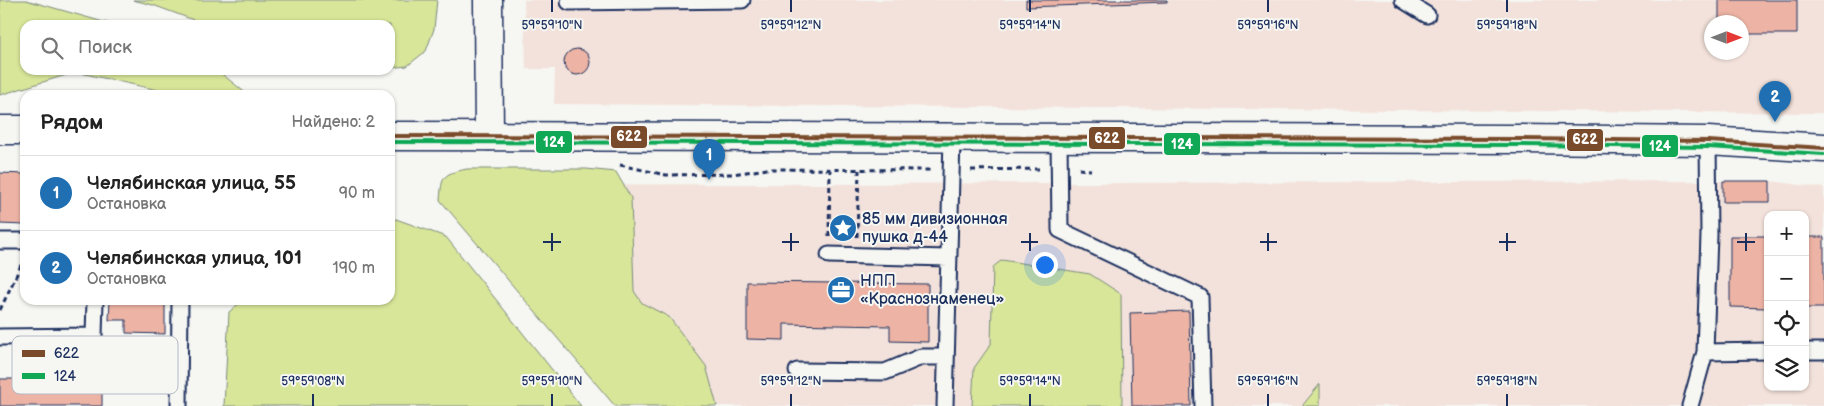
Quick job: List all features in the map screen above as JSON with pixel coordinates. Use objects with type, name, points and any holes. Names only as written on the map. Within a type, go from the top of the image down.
[{"type":"street","points":[[488,0],[490,136]]},
{"type":"street","points":[[0,130],[20,130]]},
{"type":"street","points":[[395,136],[1521,139],[1708,142],[1824,148]]},
{"type":"lane","points":[[570,2],[742,0]]},
{"type":"lane","points":[[1402,0],[1427,15]]},
{"type":"lane","points":[[945,406],[952,138]]},
{"type":"lane","points":[[1059,138],[1060,230],[1200,297],[1203,406]]},
{"type":"lane","points":[[1690,406],[1705,352],[1709,235],[1708,142]]},
{"type":"lane","points":[[0,241],[20,241]]},
{"type":"lane","points":[[829,254],[948,258]]},
{"type":"lane","points":[[94,336],[95,305]]},
{"type":"lane","points":[[179,406],[180,305]]},
{"type":"lane","points":[[1809,351],[1824,351]]},
{"type":"lane","points":[[1705,352],[1764,352]]},
{"type":"lane","points":[[797,371],[885,372],[921,357],[946,357]]},
{"type":"path","points":[[619,165],[666,175],[733,174],[767,169],[820,170]]},
{"type":"path","points":[[829,254],[830,170]]},
{"type":"path","points":[[856,255],[859,170]]},
{"type":"path","points":[[0,310],[20,267]]},
{"type":"shaded area","points":[[524,0],[1824,0],[1824,113],[554,104],[555,69],[526,69]]},
{"type":"shaded area","points":[[1770,181],[1824,188],[1824,406],[678,406],[502,185]]},
{"type":"green space","points":[[0,0],[26,0],[96,20],[20,20],[20,75],[66,75],[0,95]]},
{"type":"green space","points":[[133,0],[437,0],[434,29],[426,51],[407,66],[395,67],[395,20],[194,20],[153,5]]},
{"type":"green space","points":[[90,75],[223,75],[242,90],[158,90]]},
{"type":"green space","points":[[467,169],[586,169],[616,172],[631,198],[634,291],[642,303],[669,317],[706,366],[717,406],[615,406],[440,200],[445,177]]},
{"type":"green space","points":[[395,219],[446,237],[581,406],[224,406],[229,312],[237,305],[395,305]]},
{"type":"green space","points":[[1002,260],[1090,274],[1121,294],[1122,406],[972,406],[974,368],[991,344],[993,267]]},
{"type":"green space","points":[[1320,384],[1320,406],[1302,406]]},
{"type":"building","points":[[1026,0],[1167,0],[1167,2],[1026,7]]},
{"type":"building","points":[[1719,0],[1797,0],[1797,34],[1749,34],[1749,15],[1719,15]]},
{"type":"building","points":[[577,49],[586,53],[590,62],[586,71],[577,75],[568,71],[564,62],[568,53]]},
{"type":"building","points":[[0,173],[20,174],[20,225],[0,224]]},
{"type":"building","points":[[1723,181],[1770,181],[1770,202],[1723,202]]},
{"type":"building","points":[[1730,236],[1764,236],[1764,308],[1730,307]]},
{"type":"building","points":[[1809,237],[1824,237],[1824,308],[1809,308]]},
{"type":"building","points":[[747,282],[928,284],[928,342],[890,341],[890,326],[784,324],[784,340],[747,339]]},
{"type":"building","points":[[110,305],[165,305],[165,334],[126,333],[126,320],[109,320]]},
{"type":"building","points":[[1189,311],[1191,406],[1132,406],[1130,313]]},
{"type":"building","points":[[0,379],[12,379],[12,394],[102,394],[102,406],[0,406]]},
{"type":"transit line","name":"622","points":[[395,136],[1521,139],[1708,141],[1824,148]]},
{"type":"transit line","name":"124","points":[[395,142],[1521,145],[1708,147],[1824,154]]},
{"type":"place","name":"Челябинская улица, 101","points":[[1775,122]]},
{"type":"place","name":"Челябинская улица, 55","points":[[709,180]]},
{"type":"place","name":"85 мм дивизионная пушка д-44","points":[[843,228]]},
{"type":"place","name":"НПП «Краснознаменец»","points":[[841,290]]}]
